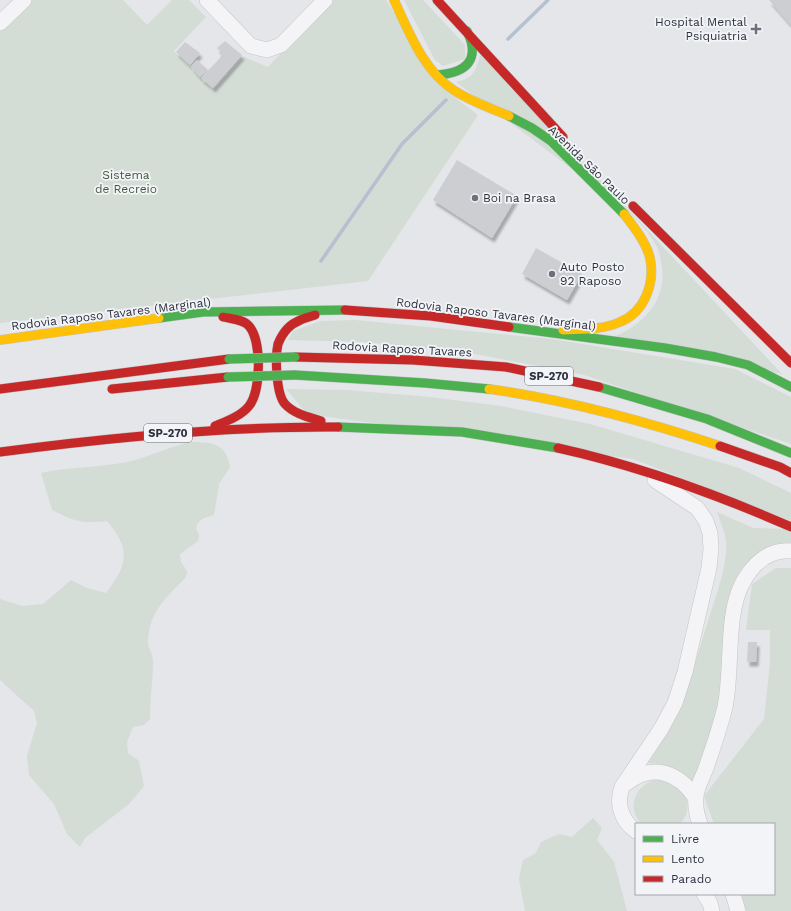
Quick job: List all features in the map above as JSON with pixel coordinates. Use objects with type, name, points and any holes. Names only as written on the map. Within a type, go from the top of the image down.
[{"type":"main road","name":"Avenida São Paulo","points":[[394,0],[408,31],[437,76],[452,89],[522,122],[548,139],[636,227],[647,249],[651,262],[650,287],[646,298],[637,311],[629,318],[604,326],[546,331]]},
{"type":"main road","name":"Avenida São Paulo","points":[[437,0],[467,31],[536,111],[570,144]]},
{"type":"main road","points":[[437,76],[451,75],[460,71],[468,64],[472,57],[473,46],[467,31]]},
{"type":"main road","name":"Avenida São Paulo","points":[[627,200],[791,363]]},
{"type":"main road","points":[[332,309],[288,326],[278,345],[278,393],[282,402],[290,410],[304,417],[337,425]]},
{"type":"main road","name":"Rodovia Raposo Tavares (Marginal)","points":[[0,340],[203,312],[332,309],[431,316],[546,331],[716,357],[748,365],[791,387]]},
{"type":"main road","points":[[203,312],[244,322],[250,326],[254,333],[257,347],[257,390],[252,401],[244,412],[209,429]]},
{"type":"main road","name":"Rodovia Raposo Tavares","points":[[0,388],[229,359],[295,356],[413,360],[506,367],[602,388],[707,419],[791,453]]},
{"type":"main road","name":"SP-270","points":[[101,390],[228,377],[295,375],[411,382],[503,391],[600,410],[703,440],[780,467],[791,473]]},
{"type":"main road","name":"SP-270","points":[[0,452],[84,441],[209,429],[337,425],[479,433],[556,446],[641,471],[714,494],[791,527]]},
{"type":"street","points":[[0,23],[24,0]]},
{"type":"street","points":[[207,0],[251,46],[267,50],[281,45],[325,0]]},
{"type":"street","points":[[635,830],[622,814],[619,795],[622,787],[661,729],[675,703],[685,672],[709,568],[711,549],[710,533],[706,521],[697,508],[641,471]]},
{"type":"street","points":[[697,822],[696,797],[717,738],[728,692],[733,613],[736,598],[748,573],[762,558],[791,551]]},
{"type":"street","points":[[622,787],[637,774],[654,772],[664,773],[676,777],[687,786],[696,797]]},
{"type":"street","points":[[705,895],[710,903],[712,911]]},
{"type":"street","points":[[734,895],[738,911]]},
{"type":"green space","name":"Sistema de Recreio","points":[[30,0],[123,0],[147,25],[172,0],[189,0],[206,17],[174,51],[213,91],[244,57],[268,67],[332,0],[386,0],[441,87],[478,115],[368,281],[0,323],[0,30]]},
{"type":"green space","points":[[404,0],[423,0],[465,45],[465,59],[443,66],[435,60]]},
{"type":"green space","points":[[481,52],[782,374],[615,336],[626,331],[645,317],[658,298],[663,275],[657,247],[648,232],[628,211],[456,82],[462,81],[474,72]]},
{"type":"green space","points":[[355,320],[552,339],[735,369],[791,397],[791,444],[584,375],[460,351],[362,342],[288,340],[293,331],[321,321]]},
{"type":"green space","points":[[286,389],[347,390],[430,397],[501,406],[590,424],[739,468],[791,493],[791,521],[633,459],[307,414]]},
{"type":"green space","points":[[189,442],[211,443],[221,448],[228,459],[230,467],[219,484],[214,515],[202,519],[198,523],[196,529],[199,535],[198,541],[180,554],[181,562],[187,571],[186,577],[166,598],[156,612],[149,630],[148,643],[153,661],[150,719],[144,725],[133,727],[127,742],[128,753],[139,761],[144,786],[129,804],[85,838],[80,847],[67,834],[54,804],[29,775],[27,756],[37,723],[34,711],[0,680],[0,599],[22,606],[43,604],[71,580],[87,588],[106,593],[119,574],[122,565],[124,557],[120,540],[107,521],[78,521],[52,510],[41,473],[111,465],[147,456]]},
{"type":"green space","points":[[717,512],[753,528],[784,529],[791,533],[791,545],[770,548],[752,559],[739,574],[731,592],[726,612],[722,676],[718,706],[694,783],[673,768],[648,763],[669,728],[677,711],[697,657],[721,580],[725,560],[726,541],[724,530]]},
{"type":"green space","points":[[776,568],[791,568],[791,911],[743,911],[739,895],[775,895],[775,823],[714,823],[704,796],[764,719],[770,663],[770,630],[746,630],[752,584]]},
{"type":"green space","points":[[656,779],[665,779],[672,781],[683,791],[688,808],[687,813],[681,823],[640,823],[636,817],[634,810],[635,797],[643,786]]},
{"type":"green space","points":[[593,818],[602,828],[597,840],[614,862],[627,911],[525,911],[519,879],[523,860],[536,853],[541,842],[559,834],[572,837]]},
{"type":"building","points":[[769,0],[791,0],[791,25]]},
{"type":"building","points":[[225,41],[242,55],[213,88],[201,78],[220,58],[222,53],[217,48]]},
{"type":"building","points":[[185,42],[200,53],[190,65],[176,52]]},
{"type":"building","points":[[197,60],[208,70],[200,77],[191,66]]},
{"type":"building","name":"Boi na Brasa","points":[[457,160],[517,196],[492,238],[433,200]]},
{"type":"building","name":"Auto Posto 92 Raposo","points":[[536,248],[582,274],[567,300],[522,274]]},
{"type":"building","points":[[748,642],[757,642],[756,662],[747,662]]},
{"type":"waterway","points":[[508,39],[548,0]]},
{"type":"waterway","points":[[321,261],[402,144],[446,100]]},
{"type":"traffic: fast","points":[[437,75],[456,71],[463,68],[468,63],[472,50],[471,41],[467,31]]},
{"type":"traffic: fast","points":[[509,116],[532,128],[551,141],[624,214]]},
{"type":"traffic: fast","points":[[159,318],[203,312],[345,310]]},
{"type":"traffic: fast","points":[[509,327],[665,348],[716,357],[748,365],[791,387]]},
{"type":"traffic: fast","points":[[229,359],[295,357]]},
{"type":"traffic: fast","points":[[295,375],[425,383],[489,389]]},
{"type":"traffic: fast","points":[[228,377],[295,375]]},
{"type":"traffic: fast","points":[[599,387],[707,419],[791,453]]},
{"type":"traffic: fast","points":[[338,427],[462,432],[558,448]]},
{"type":"traffic: slow","points":[[394,0],[418,50],[434,73],[455,91],[482,105],[509,116]]},
{"type":"traffic: slow","points":[[563,330],[599,328],[613,325],[629,317],[642,304],[646,296],[651,277],[650,258],[643,240],[624,214]]},
{"type":"traffic: slow","points":[[0,340],[159,318]]},
{"type":"traffic: slow","points":[[489,389],[548,399],[606,412],[720,446]]},
{"type":"traffic: jam","points":[[437,0],[563,137]]},
{"type":"traffic: jam","points":[[633,206],[791,363]]},
{"type":"traffic: jam","points":[[345,310],[431,316],[509,327]]},
{"type":"traffic: jam","points":[[315,315],[294,323],[282,336],[277,350],[277,375],[280,392],[285,404],[297,413],[321,421]]},
{"type":"traffic: jam","points":[[215,426],[246,410],[253,399],[258,378],[258,354],[253,333],[249,326],[244,322],[223,317]]},
{"type":"traffic: jam","points":[[295,357],[413,360],[506,367],[599,387]]},
{"type":"traffic: jam","points":[[0,389],[229,359]]},
{"type":"traffic: jam","points":[[112,389],[228,377]]},
{"type":"traffic: jam","points":[[0,452],[126,437],[253,428],[338,427]]},
{"type":"traffic: jam","points":[[720,446],[780,467],[791,473]]},
{"type":"traffic: jam","points":[[558,448],[648,472],[706,492],[791,527]]},
{"type":"place","name":"Hospital Mental Psiquiatria","points":[[756,29]]},
{"type":"place","name":"Boi na Brasa","points":[[475,198]]},
{"type":"place","name":"Auto Posto 92 Raposo","points":[[552,274]]}]
